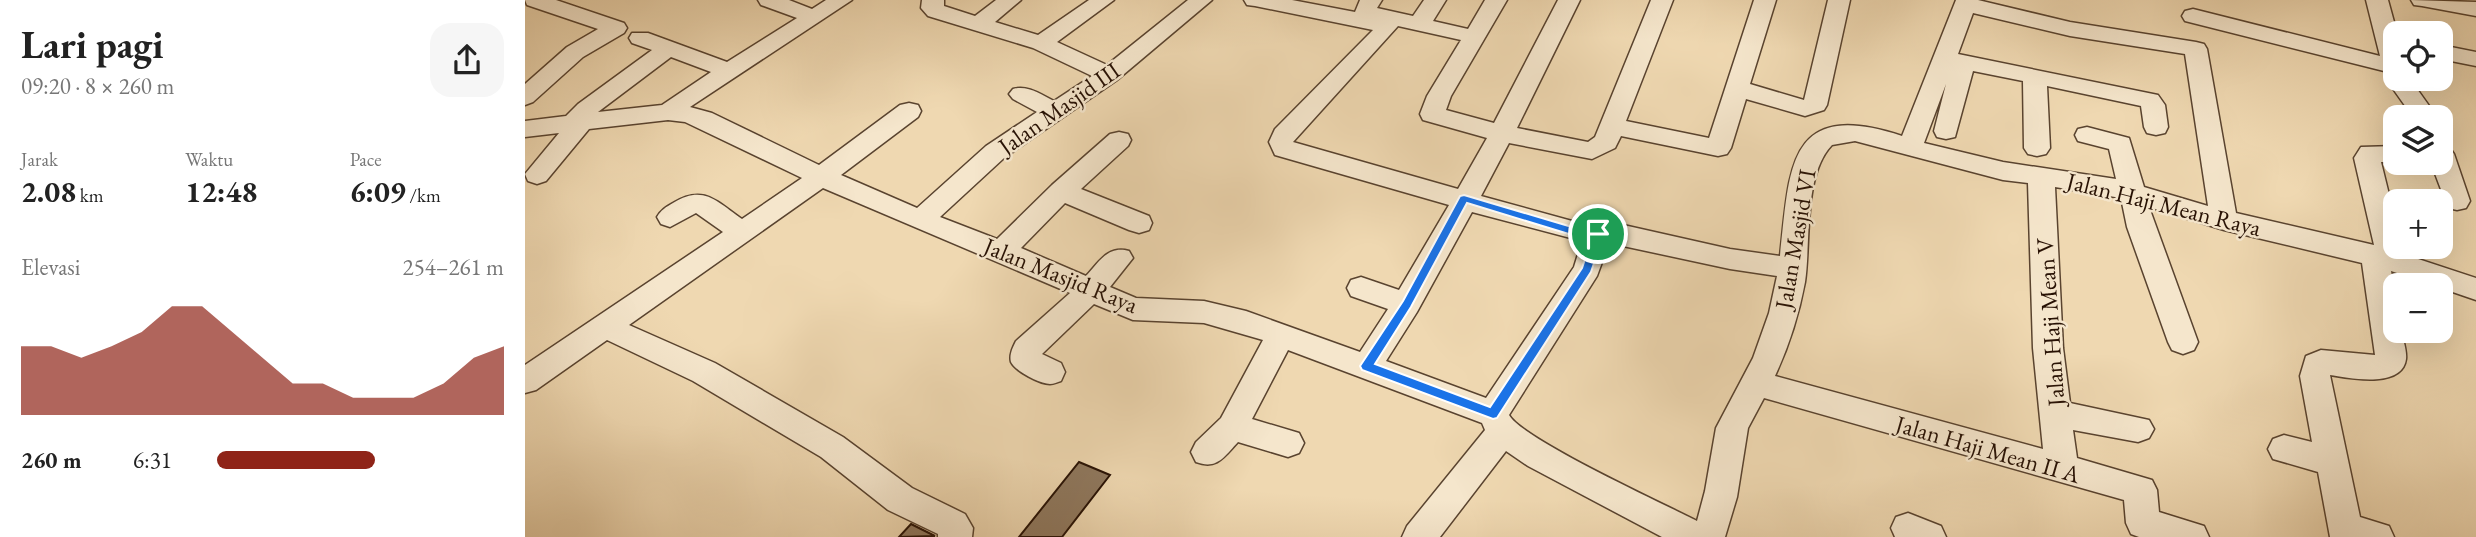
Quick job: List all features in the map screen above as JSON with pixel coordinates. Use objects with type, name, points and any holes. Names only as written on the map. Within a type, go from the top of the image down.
[{"type":"street","points":[[769,0],[814,17]]},
{"type":"street","points":[[668,112],[729,70],[841,0]]},
{"type":"street","points":[[933,0],[932,8],[936,11],[1041,43],[1109,75]]},
{"type":"street","points":[[979,23],[1010,0]]},
{"type":"street","points":[[1041,43],[1103,0]]},
{"type":"street","name":"Jalan Masjid III","points":[[920,220],[996,152],[1109,75],[1201,0]]},
{"type":"street","points":[[1255,0],[1345,16],[1388,27],[1284,135],[1281,146],[1572,231],[1619,234],[1730,259],[1793,268]]},
{"type":"street","points":[[1371,0],[1365,10],[1367,12],[1475,37]]},
{"type":"street","points":[[1420,23],[1435,0]]},
{"type":"street","points":[[1496,0],[1439,96],[1432,114],[1500,133],[1592,150],[1606,142],[1620,128],[1679,0]]},
{"type":"street","points":[[1367,366],[1407,304],[1569,0]]},
{"type":"street","points":[[1620,128],[1662,0]]},
{"type":"street","points":[[1620,128],[1718,148],[1739,89],[1765,0]]},
{"type":"street","points":[[2377,0],[2384,21]]},
{"type":"street","points":[[2422,0],[2476,9]]},
{"type":"street","points":[[1739,89],[1805,108],[1815,105],[1835,1]]},
{"type":"street","points":[[1946,131],[1954,60],[1966,2],[2070,29],[2196,48]]},
{"type":"street","points":[[525,97],[575,52],[616,28],[534,6]]},
{"type":"street","points":[[2224,220],[2196,48],[2193,8],[2383,68]]},
{"type":"street","points":[[640,38],[729,70]]},
{"type":"street","points":[[537,175],[587,109],[668,49]]},
{"type":"street","points":[[2453,54],[2476,59]]},
{"type":"street","points":[[1954,60],[2150,100],[2156,127]]},
{"type":"street","points":[[1910,148],[1954,60]]},
{"type":"street","name":"Jalan Haji Mean V","points":[[2035,77],[2049,348],[2062,470]]},
{"type":"street","points":[[1021,94],[1054,111]]},
{"type":"street","points":[[525,381],[743,233],[909,111]]},
{"type":"street","name":"Jalan Masjid Raya","points":[[525,129],[668,112],[703,119],[821,177],[920,220],[1002,251],[1133,309],[1204,312],[1281,334],[1367,366],[1497,423],[1539,456],[1695,537]]},
{"type":"street","name":"Jalan Masjid VI","points":[[1708,537],[1722,493],[1727,445],[1733,426],[1756,383],[1780,327],[1793,268],[1801,187],[1814,148],[1834,135],[1851,133],[1910,148]]},
{"type":"street","points":[[2087,135],[2120,144],[2141,227],[2183,342]]},
{"type":"street","points":[[1002,251],[1061,191],[1119,140]]},
{"type":"street","name":"Jalan Haji Mean Raya","points":[[1910,148],[2003,171],[2039,162],[2089,182],[2224,220],[2383,257]]},
{"type":"street","points":[[2383,153],[2370,152],[2367,158],[2383,257]]},
{"type":"street","points":[[2448,175],[2456,201]]},
{"type":"street","points":[[1061,191],[1139,223]]},
{"type":"street","points":[[670,216],[693,203],[699,203],[743,233]]},
{"type":"street","points":[[1429,534],[1587,269],[1598,234]]},
{"type":"street","points":[[1050,372],[1025,359],[1025,354],[1079,302],[1087,290],[1119,258]]},
{"type":"street","points":[[2377,537],[2346,533],[2315,376],[2317,365],[2321,362],[2379,370],[2388,365],[2391,359],[2383,259]]},
{"type":"street","name":"Jalan Haji Mean Raya","points":[[2389,259],[2476,289]]},
{"type":"street","points":[[1361,288],[1407,304]]},
{"type":"street","points":[[607,327],[704,372],[832,447],[900,499],[953,525],[956,528],[955,537]]},
{"type":"street","points":[[1207,452],[1232,427],[1281,334]]},
{"type":"street","name":"Jalan Haji Mean II A","points":[[1756,383],[2140,491],[2143,523],[2192,537]]},
{"type":"street","points":[[2056,413],[2138,429]]},
{"type":"street","points":[[1232,427],[1288,443]]},
{"type":"street","points":[[2284,449],[2331,461]]},
{"type":"building","points":[[1079,462],[1110,475],[1062,537],[1019,537]]},
{"type":"building","points":[[911,524],[935,536],[899,537]]},
{"type":"route","points":[[1464,198],[1572,231],[1598,234],[1587,269],[1493,414],[1367,366],[1407,304],[1464,198]]}]
